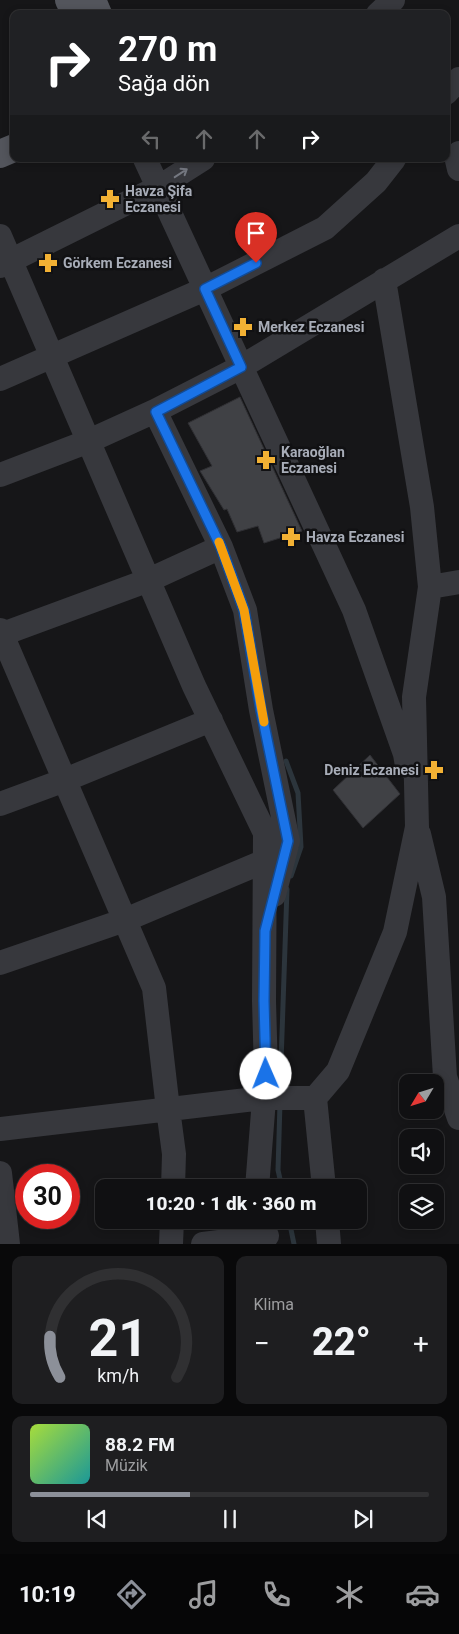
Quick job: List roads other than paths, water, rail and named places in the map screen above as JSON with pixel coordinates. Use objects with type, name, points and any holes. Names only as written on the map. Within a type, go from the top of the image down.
[{"type":"street","points":[[382,10],[393,0]]},
{"type":"street","points":[[450,89],[459,79]]},
{"type":"street","points":[[459,153],[456,156],[459,169]]},
{"type":"street","points":[[146,162],[354,610],[404,754],[434,897],[446,1077],[459,1118]]},
{"type":"street","points":[[152,162],[159,187]]},
{"type":"street","points":[[5,263],[159,187],[197,162]]},
{"type":"street","points":[[0,378],[205,289],[325,228],[376,182],[392,162]]},
{"type":"street","points":[[0,236],[5,263],[52,355],[211,720],[265,832],[264,1001],[266,1074],[274,1098],[259,1179]]},
{"type":"street","points":[[0,475],[89,441],[156,412],[241,367],[459,236]]},
{"type":"street","points":[[323,1179],[315,1098],[338,1072],[395,932],[418,827],[414,697],[430,587],[422,507],[384,280]]},
{"type":"street","points":[[156,412],[221,547],[244,610],[261,710],[288,841],[265,931]]},
{"type":"street","points":[[173,1179],[174,1154],[154,988],[1,633],[149,580],[221,547]]},
{"type":"street","points":[[430,587],[459,582]]},
{"type":"street","points":[[0,804],[65,780],[211,720]]},
{"type":"street","points":[[0,963],[125,920],[265,861]]},
{"type":"street","points":[[0,1129],[274,1098],[315,1098]]},
{"type":"street","points":[[0,1172],[8,1244]]},
{"type":"street","points":[[171,1244],[172,1229]]},
{"type":"street","points":[[328,1229],[329,1244]]},
{"type":"street","points":[[203,1244],[267,1233]]},
{"type":"waterway","points":[[286,761],[298,793],[301,847],[291,876]]},
{"type":"waterway","points":[[280,1092],[287,889]]},
{"type":"waterway","points":[[280,1103],[278,1170],[280,1179]]},
{"type":"waterway","points":[[291,1229],[294,1244]]},
{"type":"place","name":"Havza Şifa Eczanesi","points":[[110,199]]},
{"type":"place","name":"Görkem Eczanesi","points":[[48,263]]},
{"type":"place","name":"Merkez Eczanesi","points":[[243,327]]},
{"type":"place","name":"Karaoğlan Eczanesi","points":[[266,460]]},
{"type":"place","name":"Havza Eczanesi","points":[[291,537]]},
{"type":"place","name":"Deniz Eczanesi","points":[[434,770]]}]
